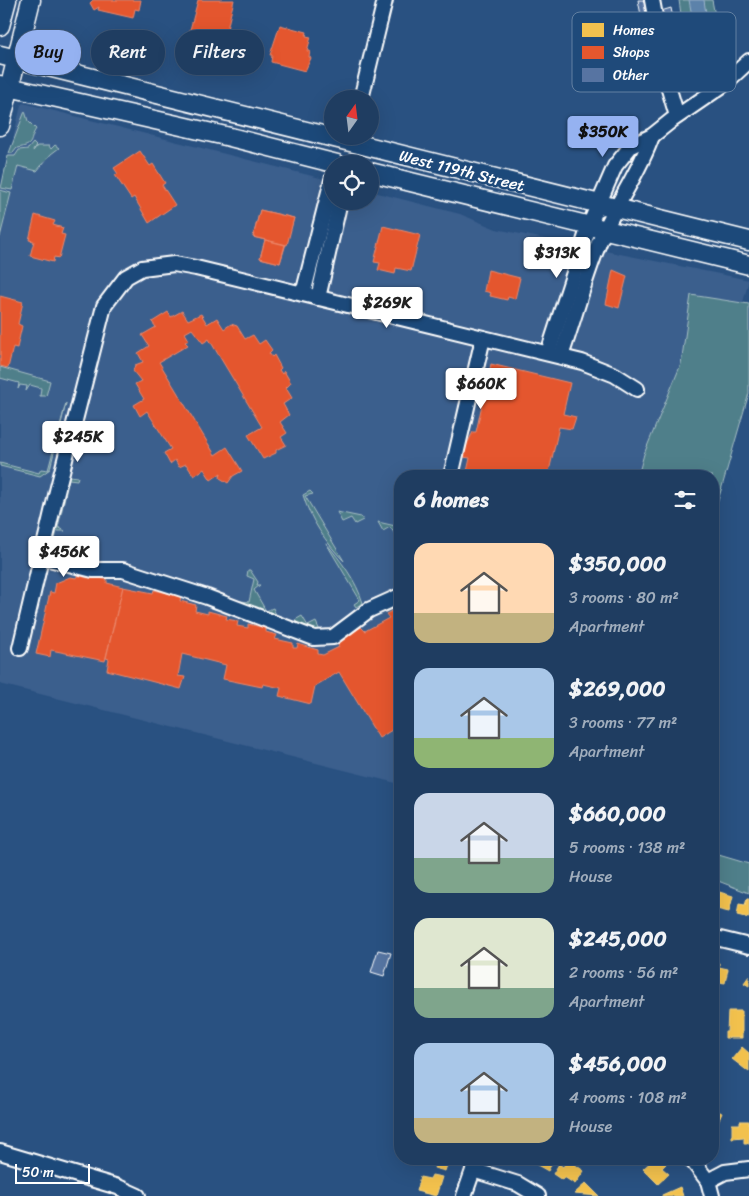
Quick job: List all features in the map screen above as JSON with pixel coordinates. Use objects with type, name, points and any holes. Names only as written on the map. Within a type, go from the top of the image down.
[{"type":"main road","points":[[0,26],[7,0]]},
{"type":"main road","points":[[0,126],[8,57],[31,0]]},
{"type":"main road","name":"West 119th Street","points":[[8,57],[324,133]]},
{"type":"main road","points":[[5,86],[230,137],[324,161]]},
{"type":"main road","points":[[230,137],[270,138],[337,151],[345,145]]},
{"type":"main road","name":"West 119th Street","points":[[370,145],[488,177],[749,265]]},
{"type":"main road","points":[[379,160],[429,170],[488,177]]},
{"type":"main road","name":"West 119th Street","points":[[379,174],[602,217],[749,241]]},
{"type":"street","points":[[363,90],[385,0]]},
{"type":"street","points":[[736,74],[749,62]]},
{"type":"street","points":[[670,92],[677,116]]},
{"type":"street","points":[[555,355],[602,217],[615,166],[624,152],[631,146],[652,136],[677,116],[713,92]]},
{"type":"street","points":[[602,217],[644,159],[652,136]]},
{"type":"street","points":[[303,294],[324,210]]},
{"type":"street","points":[[318,298],[338,210]]},
{"type":"street","points":[[20,648],[104,306],[126,277],[142,268],[156,264],[174,264],[555,355],[582,362],[615,375],[637,389]]},
{"type":"street","points":[[452,470],[484,338]]},
{"type":"street","points":[[41,557],[94,570],[123,570],[207,597],[314,638],[332,637],[369,610],[394,599]]},
{"type":"street","points":[[719,939],[749,946]]},
{"type":"street","points":[[0,1152],[118,1187],[138,1196]]},
{"type":"street","points":[[464,1196],[475,1165]]},
{"type":"street","points":[[477,1165],[518,1184],[538,1196]]},
{"type":"street","points":[[695,1165],[708,1182],[712,1196]]},
{"type":"street","points":[[708,1182],[725,1172],[749,1169]]},
{"type":"shaded area","points":[[689,0],[704,0],[706,12],[691,12]]},
{"type":"shaded area","points":[[23,103],[324,179],[324,210],[379,210],[379,193],[460,214],[496,229],[749,280],[698,470],[394,470],[394,782],[0,684],[0,194]]},
{"type":"green space","points":[[679,0],[712,0],[714,12],[681,12]]},
{"type":"green space","points":[[25,111],[28,121],[36,129],[29,144],[17,148],[13,153],[9,153]]},
{"type":"green space","points":[[33,143],[36,146],[33,151],[37,146],[49,146],[51,149],[55,145],[59,148],[51,154],[37,171],[18,166],[12,190],[1,188],[8,156],[15,156],[19,150],[28,149]]},
{"type":"green space","points":[[0,190],[11,193],[0,237]]},
{"type":"green space","points":[[691,295],[749,304],[749,393],[719,497],[719,470],[640,470],[644,454],[681,364]]},
{"type":"green space","points":[[0,367],[50,381],[46,396],[40,396],[41,388],[30,385],[26,391],[27,386],[20,385],[18,389],[19,383],[0,378]]},
{"type":"green space","points":[[66,403],[50,469],[40,476],[0,466],[0,463],[39,473],[41,469],[48,470]]},
{"type":"green space","points":[[70,476],[78,477],[77,480],[69,479],[58,527],[65,531],[57,531],[53,547],[60,549],[59,552],[52,549],[51,543],[66,484]]},
{"type":"green space","points":[[310,491],[313,494],[305,496],[344,561],[325,539],[314,522],[303,495]]},
{"type":"green space","points":[[337,512],[361,517],[363,520],[355,524],[351,518],[342,522]]},
{"type":"green space","points":[[378,522],[394,526],[394,533],[390,527],[383,531]]},
{"type":"green space","points":[[326,543],[356,586],[363,603],[356,607],[354,604],[360,600]]},
{"type":"green space","points":[[248,570],[250,570],[258,582],[257,585],[260,585],[254,590],[266,611],[273,608],[277,617],[240,604],[241,601],[249,602],[254,579],[247,576]]},
{"type":"green space","points":[[302,616],[308,626],[316,622],[320,631],[297,623],[295,620]]},
{"type":"green space","points":[[719,855],[749,864],[749,893],[719,881]]},
{"type":"building: Homes","points":[[719,892],[733,896],[729,912],[719,910]]},
{"type":"building: Homes","points":[[747,899],[749,899],[749,918],[737,915],[739,904],[745,905]]},
{"type":"building: Homes","points":[[719,967],[728,969],[725,983],[719,982]]},
{"type":"building: Homes","points":[[749,976],[749,986],[744,983]]},
{"type":"building: Homes","points":[[728,1011],[742,1011],[742,1038],[725,1038]]},
{"type":"building: Homes","points":[[742,1047],[749,1053],[749,1072],[732,1059]]},
{"type":"building: Homes","points":[[740,1121],[749,1121],[749,1143],[744,1143],[744,1137],[732,1138],[732,1124],[740,1124]]},
{"type":"building: Homes","points":[[435,1165],[447,1165],[445,1171],[434,1168]]},
{"type":"building: Homes","points":[[537,1165],[551,1165],[548,1171]]},
{"type":"building: Homes","points":[[558,1165],[563,1167],[564,1165],[575,1165],[584,1171],[575,1184],[564,1177],[562,1180],[553,1174]]},
{"type":"building: Homes","points":[[647,1165],[665,1165],[662,1168],[669,1174],[658,1184],[643,1169]]},
{"type":"building: Homes","points":[[432,1175],[442,1177],[436,1196],[416,1191],[420,1177],[430,1179]]},
{"type":"building: Homes","points":[[586,1183],[599,1196],[574,1194]]},
{"type":"building: Homes","points":[[680,1187],[683,1196],[662,1196],[662,1195]]},
{"type":"building: Shops","points":[[93,0],[141,0],[139,10],[135,9],[133,18],[98,10],[99,7],[94,10],[90,3]]},
{"type":"building: Shops","points":[[198,0],[234,0],[227,30],[190,30]]},
{"type":"building: Shops","points":[[280,25],[307,32],[306,36],[311,37],[307,51],[310,51],[309,57],[311,58],[305,71],[271,62],[272,55],[270,55]]},
{"type":"building: Shops","points":[[140,151],[150,166],[153,164],[165,183],[162,185],[175,205],[149,223],[134,197],[131,199],[115,175],[118,174],[114,168]]},
{"type":"building: Shops","points":[[260,210],[294,218],[280,263],[260,258],[265,240],[253,237]]},
{"type":"building: Shops","points":[[260,210],[294,218],[287,245],[253,237]]},
{"type":"building: Shops","points":[[35,215],[55,221],[53,225],[63,228],[61,234],[65,235],[59,258],[54,257],[53,262],[30,256],[34,241],[29,240]]},
{"type":"building: Shops","points":[[383,226],[420,235],[411,271],[396,268],[395,274],[378,270],[380,263],[374,262]]},
{"type":"building: Shops","points":[[265,240],[285,245],[280,263],[260,258]]},
{"type":"building: Shops","points":[[488,270],[520,278],[515,299],[508,297],[507,300],[490,296],[491,293],[484,291]]},
{"type":"building: Shops","points":[[613,270],[627,276],[619,308],[606,304]]},
{"type":"building: Shops","points":[[0,296],[23,302],[18,324],[22,326],[17,348],[13,347],[8,368],[0,366]]},
{"type":"building: Shops","points":[[182,311],[188,320],[201,314],[207,324],[217,318],[224,329],[231,324],[237,326],[245,339],[253,335],[259,344],[265,340],[272,350],[269,353],[272,357],[274,355],[281,368],[279,370],[282,374],[284,371],[291,383],[286,388],[292,398],[283,404],[289,415],[280,422],[287,433],[281,437],[286,445],[276,450],[276,453],[263,459],[248,435],[262,427],[209,339],[203,343],[192,329],[185,333],[189,340],[185,342],[188,345],[159,362],[215,455],[227,447],[242,471],[233,476],[228,483],[220,478],[221,473],[211,480],[204,469],[194,476],[186,464],[179,467],[175,460],[170,464],[164,453],[171,449],[147,411],[140,416],[134,405],[144,399],[135,384],[141,381],[133,371],[135,365],[143,362],[138,353],[149,346],[142,335],[156,327],[152,322],[168,312],[171,317]]},
{"type":"building: Shops","points":[[491,364],[570,383],[563,414],[576,417],[572,429],[559,427],[549,470],[467,470],[470,458],[463,457],[473,432],[476,432]]},
{"type":"building: Shops","points":[[77,575],[88,578],[89,575],[107,580],[107,583],[123,587],[105,661],[51,650],[50,657],[36,654],[50,592],[54,593],[56,583],[70,577],[77,578]]},
{"type":"building: Shops","points":[[123,587],[153,593],[154,590],[181,596],[180,601],[196,605],[195,611],[208,614],[208,611],[227,616],[226,619],[238,621],[237,626],[248,628],[248,624],[266,628],[266,632],[277,635],[275,639],[293,643],[293,648],[297,648],[298,644],[318,650],[318,654],[323,655],[339,647],[336,642],[361,627],[365,631],[389,618],[386,614],[394,610],[394,729],[379,738],[339,672],[315,686],[311,704],[279,696],[281,688],[263,684],[262,687],[223,679],[226,665],[182,654],[178,676],[185,677],[181,689],[107,670],[109,659],[106,658]]},
{"type":"building: Other","points":[[638,0],[646,0],[648,12],[640,12]]},
{"type":"building: Other","points":[[671,8],[672,12],[661,12]]},
{"type":"building: Other","points":[[378,950],[391,953],[384,976],[371,972]]}]
